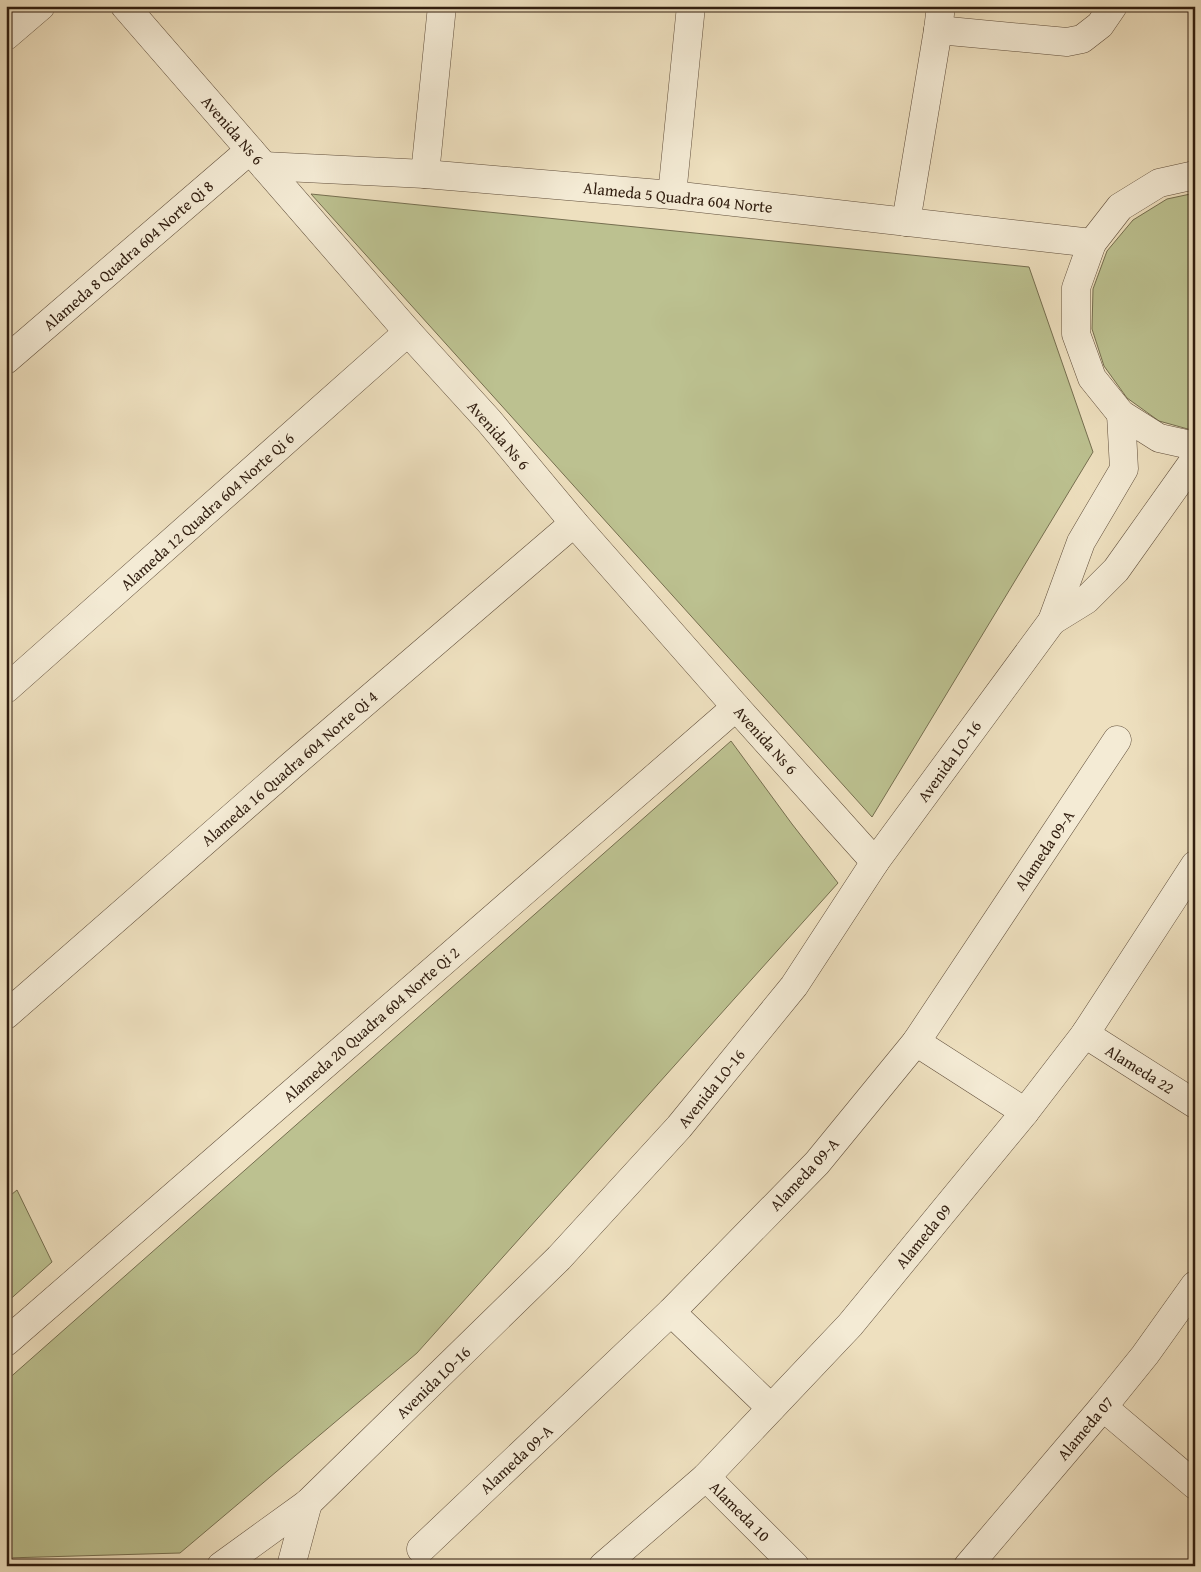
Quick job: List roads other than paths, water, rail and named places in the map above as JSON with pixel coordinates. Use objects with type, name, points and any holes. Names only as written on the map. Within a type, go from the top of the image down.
[{"type":"street","points":[[6,36],[41,6]]},
{"type":"street","name":"Avenida Ns 6","points":[[125,6],[408,332],[489,421],[574,522],[736,707],[875,862]]},
{"type":"street","points":[[425,174],[442,6]]},
{"type":"street","points":[[672,195],[691,6]]},
{"type":"street","points":[[906,222],[940,18],[1067,42],[1082,39],[1107,15]]},
{"type":"street","name":"Alameda 5 Quadra 604 Norte","points":[[257,158],[672,195],[1092,243]]},
{"type":"street","name":"Alameda 8 Quadra 604 Norte Qi 8","points":[[6,360],[257,158]]},
{"type":"street","points":[[1195,174],[1159,182],[1120,207],[1092,243],[1076,288],[1076,334],[1092,378],[1121,414],[1159,438],[1195,446]]},
{"type":"street","name":"Alameda 12 Quadra 604 Norte Qi 6","points":[[6,690],[408,332]]},
{"type":"street","name":"Avenida LO-16","points":[[221,1566],[308,1503],[559,1258],[679,1127],[794,986],[875,862],[1052,621],[1081,542],[1124,469],[1121,414]]},
{"type":"street","name":"Avenida LO-16","points":[[1052,621],[1086,600],[1116,570],[1195,459]]},
{"type":"street","name":"Alameda 16 Quadra 604 Norte Qi 4","points":[[6,1015],[574,522]]},
{"type":"street","name":"Alameda 20 Quadra 604 Norte Qi 2","points":[[6,1342],[736,707]]},
{"type":"street","name":"Alameda 09-A","points":[[421,1549],[671,1312],[817,1163],[916,1042],[1117,740]]},
{"type":"street","name":"Alameda 09","points":[[603,1566],[706,1478],[850,1325],[1024,1112],[1085,1034],[1195,865]]},
{"type":"street","name":"Alameda 22","points":[[1085,1034],[1195,1104]]},
{"type":"street","points":[[916,1042],[1024,1112]]},
{"type":"street","name":"Alameda 07","points":[[968,1566],[1102,1407],[1144,1355],[1195,1285]]},
{"type":"street","points":[[671,1312],[771,1408]]},
{"type":"street","points":[[1102,1407],[1195,1485]]},
{"type":"street","name":"Alameda 10","points":[[706,1478],[795,1566]]},
{"type":"street","points":[[291,1566],[308,1503]]}]
